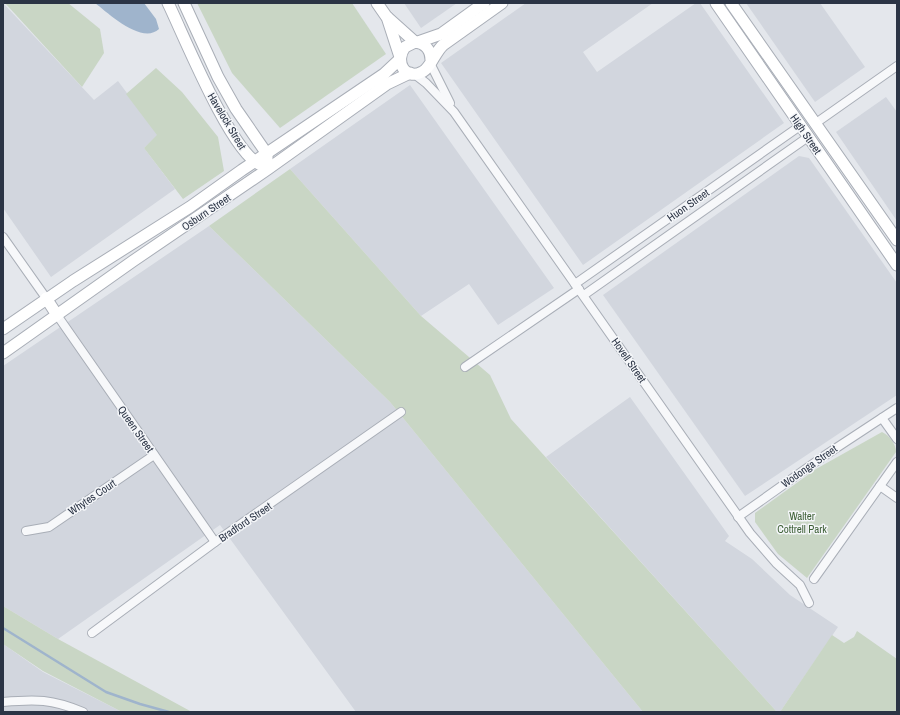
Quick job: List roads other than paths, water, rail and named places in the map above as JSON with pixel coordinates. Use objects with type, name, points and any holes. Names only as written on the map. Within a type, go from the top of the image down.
[{"type":"street","name":"Havelock Street","points":[[168,3],[221,114],[246,154],[254,162],[268,169]]},
{"type":"street","name":"Havelock Street","points":[[184,3],[218,77],[236,109],[267,154]]},
{"type":"street","points":[[377,3],[386,16],[416,42],[428,49],[431,62]]},
{"type":"street","points":[[400,58],[405,47],[441,34],[484,3]]},
{"type":"street","points":[[386,16],[404,69],[412,73],[422,72],[431,62],[437,50],[446,42],[502,3]]},
{"type":"street","name":"High Street","points":[[716,3],[897,265]]},
{"type":"street","name":"High Street","points":[[731,3],[897,240]]},
{"type":"street","name":"Osburn Street","points":[[3,329],[46,298],[190,208],[254,162],[384,74],[400,58]]},
{"type":"street","name":"Hovell Street","points":[[431,62],[454,112]]},
{"type":"street","points":[[800,126],[816,123],[897,66]]},
{"type":"street","name":"Osburn Street","points":[[3,353],[268,169],[387,84],[412,73]]},
{"type":"street","name":"Hovell Street","points":[[412,73],[426,82],[454,112],[738,517],[767,553],[800,585],[809,603]]},
{"type":"street","points":[[808,137],[816,123]]},
{"type":"street","name":"Huon Street","points":[[579,289],[624,249],[800,126]]},
{"type":"street","name":"Huon Street","points":[[465,367],[579,289],[633,260],[808,137]]},
{"type":"street","points":[[267,154],[268,169]]},
{"type":"street","points":[[753,159],[761,170]]},
{"type":"street","points":[[705,193],[713,204]]},
{"type":"street","points":[[643,236],[651,247]]},
{"type":"street","points":[[3,237],[57,315]]},
{"type":"street","points":[[624,249],[633,260]]},
{"type":"street","name":"Queen Street","points":[[57,315],[215,542]]},
{"type":"street","name":"Wodonga Street","points":[[738,517],[824,456],[897,408]]},
{"type":"street","name":"Bradford Street","points":[[92,633],[215,542],[400,412]]},
{"type":"street","points":[[882,418],[897,439]]},
{"type":"street","name":"Whytes Court","points":[[26,531],[49,527],[154,455]]},
{"type":"street","points":[[814,580],[897,462]]},
{"type":"street","points":[[880,486],[897,498]]},
{"type":"street","points":[[3,702],[48,700],[83,712]]},
{"type":"water","points":[[95,3],[144,3],[156,19],[159,29],[152,33],[144,33],[135,30],[116,20]]},
{"type":"waterway","points":[[3,628],[106,692],[169,712]]},
{"type":"park label","name":"Walter Cottrell Park","points":[[802,522]]}]
